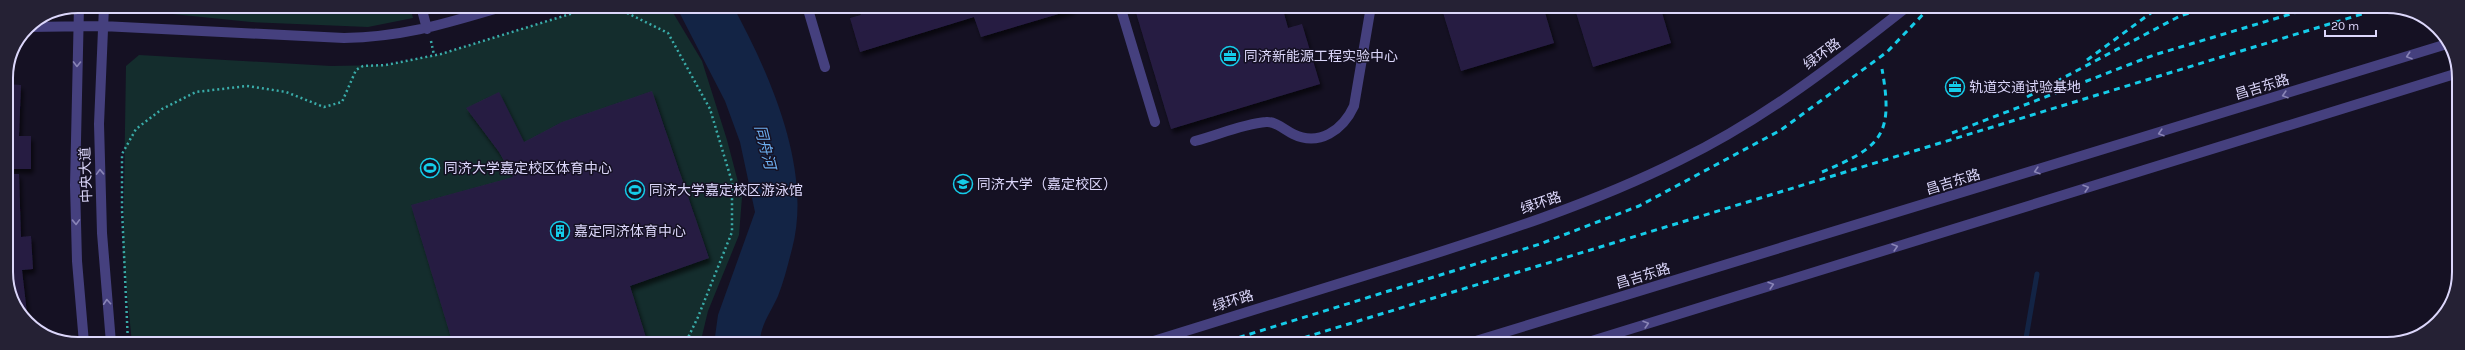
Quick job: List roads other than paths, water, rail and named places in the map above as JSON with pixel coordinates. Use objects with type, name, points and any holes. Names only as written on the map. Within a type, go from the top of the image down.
[{"type":"street","name":"中央大道","points":[[78,13],[75,185],[77,260],[83,337]]},
{"type":"street","name":"中央大道","points":[[103,13],[100,163],[102,233],[110,337]]},
{"type":"street","points":[[423,13],[427,29]]},
{"type":"street","points":[[39,27],[77,25],[344,38],[380,37],[427,29],[481,13]]},
{"type":"street","points":[[809,13],[825,67]]},
{"type":"street","points":[[1122,13],[1155,122]]},
{"type":"street","points":[[1195,141],[1267,122],[1311,140],[1326,137],[1349,117],[1354,106],[1369,13]]},
{"type":"street","name":"绿环路","points":[[1167,337],[1460,246],[1542,218],[1628,185],[1681,160],[1736,131],[1811,80],[1899,13]]},
{"type":"street","name":"昌吉东路","points":[[1489,337],[2443,45]]},
{"type":"street","points":[[1605,337],[2452,75]]},
{"type":"water","points":[[680,13],[737,13],[761,62],[773,92],[784,124],[792,156],[797,187],[797,219],[792,249],[780,290],[766,319],[760,337],[715,337],[718,315],[755,212],[740,142],[725,101]]},
{"type":"waterway","name":"同舟河","points":[[2026,337],[2037,274]]},
{"type":"railway","points":[[1241,337],[1540,244],[1639,206],[1781,130],[1887,52],[1924,13]]},
{"type":"railway","points":[[2087,60],[2151,13]]},
{"type":"railway","points":[[2027,97],[2180,16],[2190,13]]},
{"type":"railway","points":[[1952,133],[2154,55],[2294,13]]},
{"type":"railway","points":[[1306,337],[2365,13]]},
{"type":"railway","points":[[1822,172],[1858,155],[1870,146],[1879,136],[1884,124],[1886,110],[1882,69]]},
{"type":"place","name":"同济新能源工程实验中心","points":[[1230,56]]},
{"type":"place","name":"轨道交通试验基地","points":[[1955,87]]},
{"type":"place","name":"同济大学嘉定校区体育中心","points":[[430,168]]},
{"type":"place","name":"同济大学（嘉定校区）","points":[[963,184]]},
{"type":"place","name":"同济大学嘉定校区游泳馆","points":[[635,190]]},
{"type":"place","name":"嘉定同济体育中心","points":[[560,231]]}]
